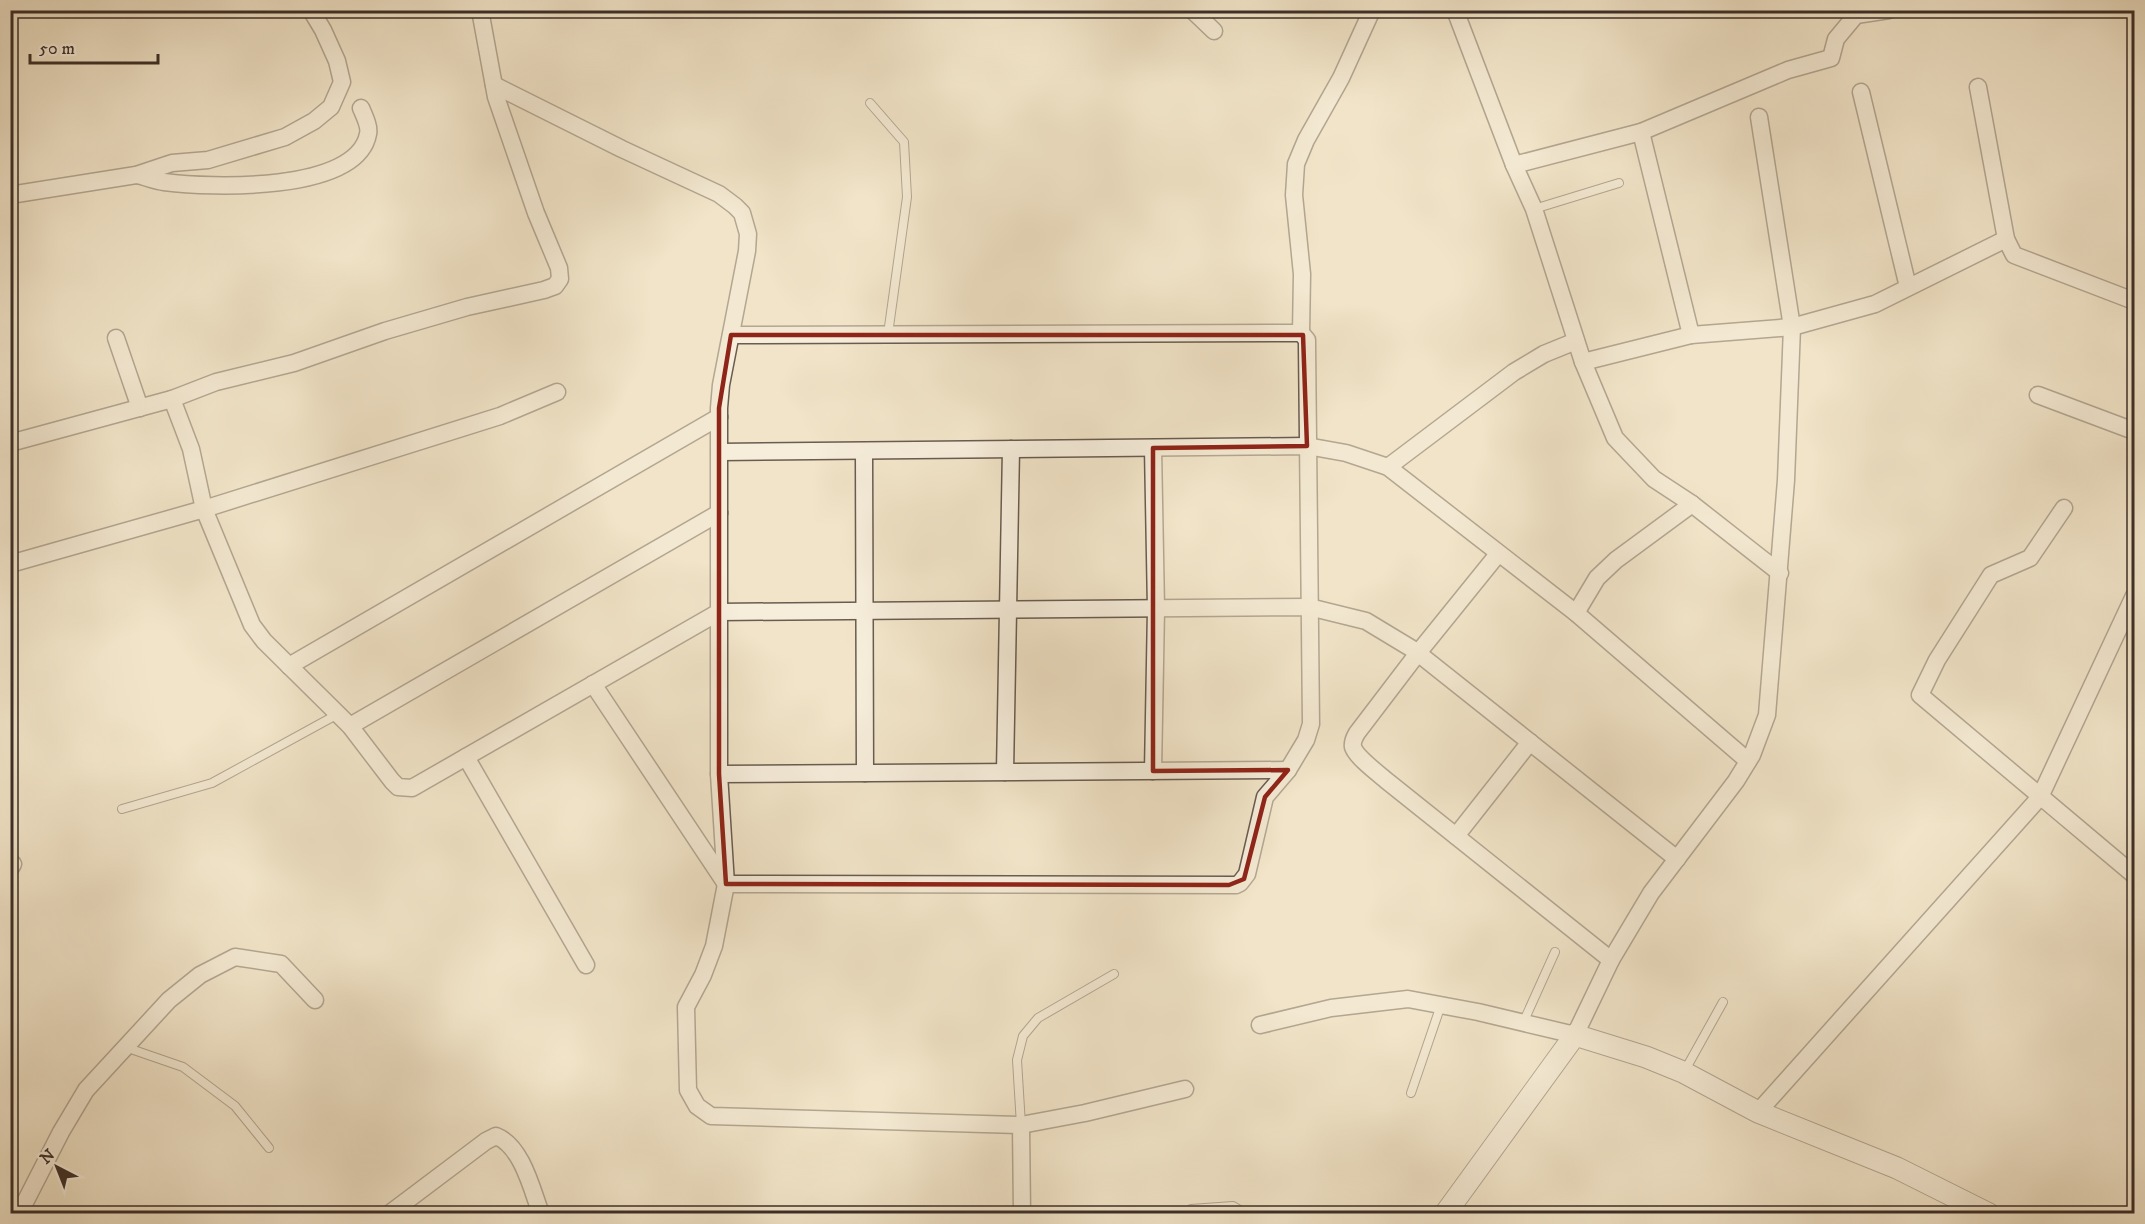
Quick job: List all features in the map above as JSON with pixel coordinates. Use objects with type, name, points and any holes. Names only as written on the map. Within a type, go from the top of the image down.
[{"type":"street","points":[[10,195],[136,175],[172,163],[208,160],[285,137],[314,121],[331,107],[342,82],[337,61],[323,30],[310,10]]},
{"type":"street","points":[[10,443],[172,399],[216,382],[294,363],[414,322],[555,286],[560,279],[560,268],[536,213],[496,97],[480,10]]},
{"type":"street","points":[[1192,10],[1214,31]]},
{"type":"street","points":[[726,884],[1236,885],[1244,879],[1265,797],[1288,770],[1306,740],[1311,724],[1307,345],[1301,333],[1302,274],[1294,195],[1296,164],[1306,140],[1341,78],[1372,10]]},
{"type":"street","points":[[1455,10],[1534,210],[1583,362],[1615,438],[1654,479],[1692,504],[1780,573]]},
{"type":"street","points":[[1515,165],[1641,132],[1788,70],[1831,58],[1836,39],[1856,15],[1889,10]]},
{"type":"street","points":[[494,85],[719,194],[742,213],[748,234],[747,251],[721,385],[719,417],[719,774],[726,884],[714,946],[703,975],[686,1007],[688,1090],[697,1106],[711,1116],[1021,1125],[1086,1113],[1185,1089]]},
{"type":"street","points":[[1978,87],[2006,239],[2014,255],[2134,301]]},
{"type":"street","points":[[1861,92],[1908,287]]},
{"type":"street","points":[[136,175],[163,182],[217,184],[275,184],[315,176],[337,168],[362,150],[369,133],[361,108]]},
{"type":"street","points":[[1445,1214],[1575,1035],[1611,960],[1651,893],[1736,781],[1748,761],[1767,715],[1786,480],[1792,327],[1759,117]]},
{"type":"street","points":[[1641,132],[1691,335]]},
{"type":"street","points":[[1583,362],[1691,335],[1792,327],[1875,304],[2006,239]]},
{"type":"street","points":[[731,335],[1301,333]]},
{"type":"street","points":[[116,338],[140,408]]},
{"type":"street","points":[[1388,467],[1514,372],[1544,354],[1576,341]]},
{"type":"street","points":[[10,564],[204,509],[500,416],[557,392]]},
{"type":"street","points":[[2038,395],[2134,431]]},
{"type":"street","points":[[172,399],[191,449],[204,509],[252,625],[258,634],[344,720],[398,787],[412,788],[719,612],[1309,607],[1366,621],[1418,653],[1677,859]]},
{"type":"street","points":[[289,666],[719,417]]},
{"type":"street","points":[[720,452],[1307,446],[1346,453],[1388,467],[1576,613],[1748,761]]},
{"type":"street","points":[[1153,448],[1156,609],[1153,771]]},
{"type":"street","points":[[1005,772],[1010,610],[1011,449]]},
{"type":"street","points":[[864,451],[865,773]]},
{"type":"street","points":[[1576,613],[1597,578],[1616,560],[1692,504]]},
{"type":"street","points":[[2064,508],[2030,558],[1991,574],[1937,660],[1920,695],[2134,875]]},
{"type":"street","points":[[344,720],[720,513]]},
{"type":"street","points":[[1498,554],[1356,733],[1353,746],[1356,753],[1387,781],[1611,960]]},
{"type":"street","points":[[1758,1112],[2040,797],[2134,596]]},
{"type":"street","points":[[593,684],[726,884]]},
{"type":"street","points":[[1456,836],[1530,742]]},
{"type":"street","points":[[466,757],[586,965]]},
{"type":"street","points":[[719,774],[1288,770]]},
{"type":"street","points":[[19,1214],[61,1132],[86,1090],[169,1000],[200,975],[235,957],[281,964],[315,1000]]},
{"type":"street","points":[[1260,1025],[1331,1008],[1408,999],[1575,1035],[1646,1057],[1683,1072],[1758,1112],[1897,1168],[1989,1214]]},
{"type":"street","points":[[1021,1125],[1022,1214]]},
{"type":"street","points":[[389,1214],[486,1141],[496,1136],[511,1145],[518,1157],[541,1214]]},
{"type":"lane","points":[[870,103],[904,142],[907,197],[888,334]]},
{"type":"lane","points":[[1534,210],[1619,183]]},
{"type":"lane","points":[[123,809],[212,783],[344,720]]},
{"type":"lane","points":[[1523,1023],[1555,952]]},
{"type":"lane","points":[[1021,1125],[1017,1060],[1023,1036],[1038,1018],[1114,974]]},
{"type":"lane","points":[[1683,1072],[1723,1002]]},
{"type":"lane","points":[[1411,1093],[1441,1005]]},
{"type":"lane","points":[[125,1046],[183,1068],[235,1106],[268,1148]]},
{"type":"lane","points":[[1191,1209],[1233,1206],[1246,1214]]},
{"type":"highlighted area","points":[[731,335],[1303,335],[1307,446],[1153,448],[1153,771],[1288,770],[1265,797],[1244,879],[1229,885],[726,884],[719,774],[719,408]]}]
